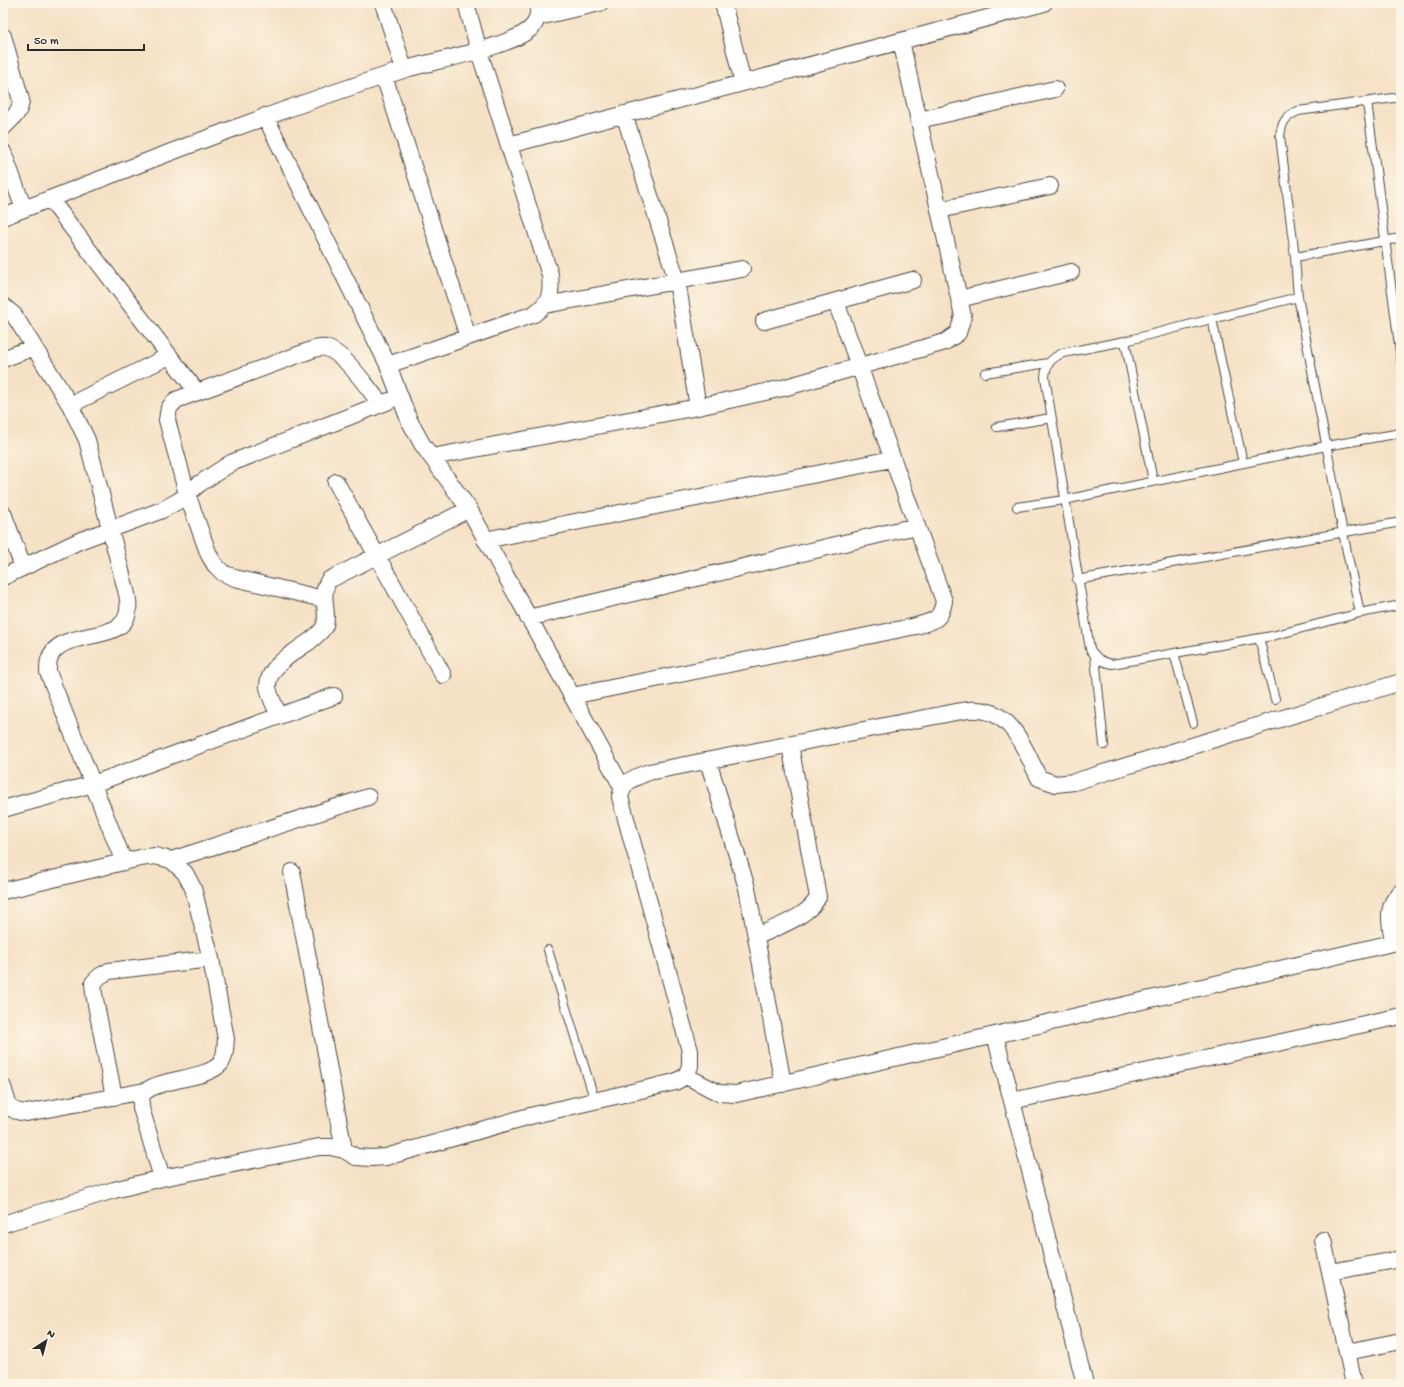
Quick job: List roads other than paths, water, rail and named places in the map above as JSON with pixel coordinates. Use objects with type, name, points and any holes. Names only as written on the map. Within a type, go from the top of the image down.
[{"type":"street","points":[[383,3],[404,69]]},
{"type":"street","points":[[388,365],[534,314],[545,305],[552,291],[550,275],[479,51],[466,3]]},
{"type":"street","points":[[3,217],[265,116],[404,69],[479,51],[524,34],[534,26],[538,10],[600,3]]},
{"type":"street","points":[[723,3],[743,83]]},
{"type":"street","points":[[509,145],[901,41],[1008,8],[1044,3]]},
{"type":"street","points":[[3,36],[21,100],[21,108],[17,115],[3,128]]},
{"type":"street","points":[[432,457],[698,407],[783,388],[945,342],[958,333],[963,316],[901,41]]},
{"type":"street","points":[[384,76],[468,337]]},
{"type":"street","points":[[919,120],[1055,89]]},
{"type":"street","points":[[624,114],[677,281],[698,407]]},
{"type":"street","points":[[265,116],[388,365],[409,420],[432,457],[469,509],[622,787]]},
{"type":"street","points":[[3,152],[24,209]]},
{"type":"street","points":[[939,210],[1050,186]]},
{"type":"street","points":[[50,199],[197,392]]},
{"type":"street","points":[[545,305],[742,269]]},
{"type":"street","points":[[959,299],[1071,272]]},
{"type":"street","points":[[764,321],[913,280]]},
{"type":"street","points":[[572,696],[916,626],[933,621],[942,612],[944,601],[858,367],[836,302]]},
{"type":"street","points":[[3,306],[14,315],[70,405],[87,440],[127,594],[128,611],[123,622],[111,631],[72,640],[57,648],[49,659],[48,672],[124,862]]},
{"type":"street","points":[[3,359],[34,347]]},
{"type":"street","points":[[323,599],[235,578],[223,573],[215,565],[209,555],[187,494],[168,420],[168,408],[176,400],[314,348],[325,347],[335,352],[345,361],[381,404]]},
{"type":"street","points":[[70,405],[169,356]]},
{"type":"street","points":[[3,577],[79,541],[162,510],[180,500],[216,471],[231,463],[400,397]]},
{"type":"street","points":[[485,540],[892,459]]},
{"type":"street","points":[[336,482],[378,555],[443,675]]},
{"type":"street","points":[[279,716],[268,688],[270,675],[278,666],[317,636],[324,626],[326,617],[323,599],[325,586],[329,580],[469,509]]},
{"type":"street","points":[[3,513],[23,567]]},
{"type":"street","points":[[528,618],[916,526]]},
{"type":"street","points":[[3,1224],[114,1190],[162,1178],[319,1148],[331,1147],[344,1150],[356,1157],[386,1157],[530,1116],[675,1082],[686,1076],[690,1066],[690,1051],[620,797],[622,787],[630,780],[649,772],[956,712],[978,710],[999,715],[1013,729],[1039,778],[1056,784],[1074,782],[1401,682]]},
{"type":"street","points":[[3,809],[94,784],[334,696]]},
{"type":"street","points":[[756,937],[806,913],[815,905],[818,897],[790,745]]},
{"type":"street","points":[[708,761],[747,888],[783,1084]]},
{"type":"street","points":[[171,860],[368,797]]},
{"type":"street","points":[[3,892],[124,862],[155,856],[171,860],[185,873],[193,888],[211,959],[226,1039],[225,1051],[221,1063],[212,1070],[155,1086],[145,1091],[26,1113],[16,1111],[9,1107],[5,1098],[3,1087]]},
{"type":"street","points":[[292,872],[344,1150]]},
{"type":"street","points":[[686,1076],[719,1093],[736,1094],[1397,942],[1390,910],[1392,900],[1401,892]]},
{"type":"street","points":[[114,1097],[93,983],[100,976],[109,971],[211,959]]},
{"type":"street","points":[[1012,1101],[1401,1016]]},
{"type":"street","points":[[994,1035],[1085,1384]]},
{"type":"street","points":[[145,1091],[141,1098],[141,1108],[162,1178]]},
{"type":"street","points":[[1323,1240],[1354,1384]]},
{"type":"street","points":[[1330,1272],[1401,1259]]},
{"type":"street","points":[[1347,1352],[1401,1341]]},
{"type":"lane","points":[[1360,613],[1343,533],[1298,297],[1295,257],[1280,136],[1281,124],[1287,116],[1298,111],[1401,97]]},
{"type":"lane","points":[[1367,102],[1401,360]]},
{"type":"lane","points":[[1295,257],[1401,238]]},
{"type":"lane","points":[[1298,297],[1125,341],[1063,353],[1054,356],[1045,368],[1045,377],[1064,500],[1090,649],[1095,657],[1103,663],[1112,664],[1259,638],[1360,613],[1401,605]]},
{"type":"lane","points":[[1212,319],[1243,463]]},
{"type":"lane","points":[[1125,341],[1153,481]]},
{"type":"lane","points":[[985,373],[1048,363]]},
{"type":"lane","points":[[997,427],[1051,418]]},
{"type":"lane","points":[[1017,507],[1064,500],[1326,446],[1401,433]]},
{"type":"lane","points":[[1077,580],[1401,522]]},
{"type":"lane","points":[[1259,638],[1275,699]]},
{"type":"lane","points":[[1174,653],[1193,723]]},
{"type":"lane","points":[[1095,657],[1104,745]]},
{"type":"lane","points":[[548,950],[596,1101]]}]
